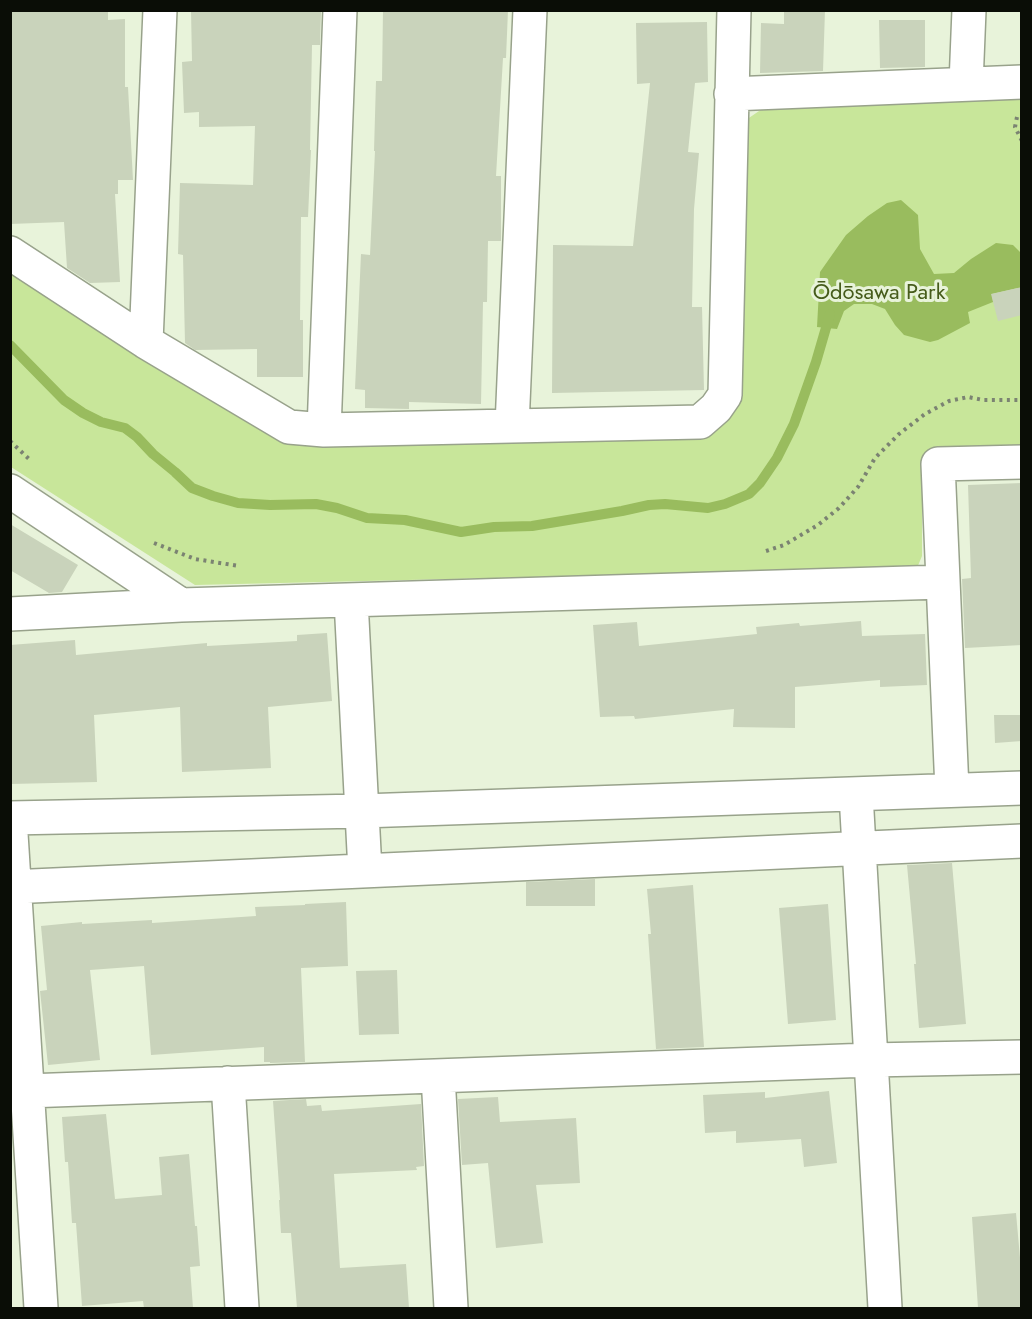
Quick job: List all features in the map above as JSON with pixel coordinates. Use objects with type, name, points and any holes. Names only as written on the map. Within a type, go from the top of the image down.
[{"type":"street","points":[[146,342],[160,10]]},
{"type":"street","points":[[324,430],[340,10]]},
{"type":"street","points":[[512,426],[530,10]]},
{"type":"street","points":[[10,253],[146,342],[289,427],[324,430],[700,422],[716,408],[725,395],[734,10]]},
{"type":"street","points":[[966,84],[969,10]]},
{"type":"street","points":[[731,94],[1022,82]]},
{"type":"street","points":[[952,790],[938,464],[1022,462]]},
{"type":"street","points":[[10,491],[181,605]]},
{"type":"street","points":[[10,614],[181,605],[943,582]]},
{"type":"street","points":[[351,600],[365,870]]},
{"type":"street","points":[[41,1308],[10,818],[362,810],[1022,788]]},
{"type":"street","points":[[855,794],[885,1308]]},
{"type":"street","points":[[13,887],[1022,841]]},
{"type":"street","points":[[27,1091],[870,1060],[1022,1057]]},
{"type":"street","points":[[438,1076],[451,1308]]},
{"type":"street","points":[[228,1083],[242,1308]]},
{"type":"path","points":[[764,552],[784,545],[818,525],[839,508],[858,487],[875,458],[899,434],[925,414],[949,402],[968,397],[983,400],[1022,400]]},
{"type":"path","points":[[10,441],[32,463]]},
{"type":"path","points":[[145,539],[195,559],[240,567]]},
{"type":"green space","name":"Ōdōsawa Park","points":[[1021,97],[1021,447],[932,449],[922,456],[922,556],[917,568],[195,585],[11,467],[10,270],[287,439],[714,430],[743,122],[762,109]]},
{"type":"shaded area","points":[[901,200],[918,215],[920,249],[934,274],[954,273],[996,243],[1013,245],[1021,253],[1021,301],[1018,288],[992,294],[993,302],[968,312],[970,323],[930,342],[904,335],[885,309],[872,304],[854,304],[844,311],[837,329],[817,327],[820,272],[846,235],[887,203]]},
{"type":"building","points":[[10,10],[108,10],[108,20],[125,19],[125,87],[128,87],[133,180],[118,180],[118,194],[115,194],[120,282],[90,283],[67,268],[64,222],[10,224]]},
{"type":"building","points":[[191,10],[321,10],[320,45],[312,45],[308,217],[301,217],[300,320],[303,320],[303,377],[257,377],[257,349],[195,350],[185,343],[183,255],[178,254],[180,183],[253,185],[255,126],[199,127],[199,112],[184,113],[182,62],[192,61]]},
{"type":"building","points":[[383,10],[508,10],[496,176],[501,176],[501,241],[488,241],[487,302],[483,302],[481,404],[409,402],[409,409],[365,408],[365,390],[355,389],[361,254],[370,255],[376,81],[382,81]]},
{"type":"building","points":[[784,10],[825,10],[823,71],[760,73],[761,23],[784,24]]},
{"type":"building","points":[[879,20],[925,20],[925,67],[880,68]]},
{"type":"building","points":[[707,22],[708,82],[695,83],[688,152],[699,153],[694,209],[692,307],[702,307],[704,390],[552,393],[553,245],[633,246],[650,83],[637,84],[636,23]]},
{"type":"building","points":[[1022,287],[1022,315],[998,321],[991,294]]},
{"type":"building","points":[[1022,483],[1022,645],[965,648],[962,579],[971,578],[968,485]]},
{"type":"building","points":[[10,524],[78,565],[62,592],[49,593],[10,570]]},
{"type":"building","points":[[861,621],[862,636],[925,634],[927,685],[880,687],[880,680],[795,687],[795,728],[733,727],[734,709],[635,719],[634,716],[600,717],[593,625],[637,622],[639,646],[757,634],[756,627]]},
{"type":"building","points":[[327,633],[332,701],[268,707],[271,768],[182,772],[180,707],[94,715],[97,782],[10,784],[10,645],[75,640],[76,655],[207,643],[207,646],[297,641],[297,635]]},
{"type":"building","points":[[994,715],[1022,715],[1022,741],[995,743]]},
{"type":"building","points":[[952,863],[966,1024],[919,1028],[907,865]]},
{"type":"building","points":[[595,879],[595,906],[526,906],[526,882]]},
{"type":"building","points":[[693,885],[704,1047],[656,1049],[647,889]]},
{"type":"building","points":[[346,902],[348,966],[301,968],[305,1062],[264,1062],[264,1047],[151,1055],[144,966],[90,970],[100,1060],[48,1065],[40,991],[47,990],[41,926],[152,920],[152,923],[256,916],[255,907]]},
{"type":"building","points":[[828,904],[836,1020],[788,1024],[779,908]]},
{"type":"building","points":[[397,970],[399,1034],[359,1035],[356,971]]},
{"type":"building","points":[[829,1091],[837,1163],[804,1167],[801,1139],[736,1143],[736,1131],[705,1133],[703,1095],[765,1092],[765,1098]]},
{"type":"building","points":[[498,1097],[500,1122],[576,1118],[580,1183],[536,1185],[543,1243],[496,1248],[488,1163],[462,1165],[458,1099]]},
{"type":"building","points":[[306,1099],[307,1106],[321,1105],[322,1111],[421,1104],[424,1166],[416,1167],[417,1170],[334,1174],[340,1268],[406,1264],[409,1308],[297,1308],[291,1233],[281,1233],[273,1101]]},
{"type":"building","points":[[106,1114],[115,1199],[162,1195],[159,1157],[189,1154],[200,1266],[190,1267],[193,1308],[144,1308],[143,1301],[82,1306],[76,1223],[72,1223],[62,1117]]},
{"type":"building","points":[[1016,1213],[1022,1308],[978,1308],[972,1217]]},
{"type":"waterway","points":[[10,345],[64,400],[101,422],[125,428],[192,488],[238,503],[316,504],[367,518],[405,520],[461,532],[494,527],[532,526],[649,505],[665,504],[708,508],[749,494],[760,483],[777,458],[794,424],[830,314]]}]
